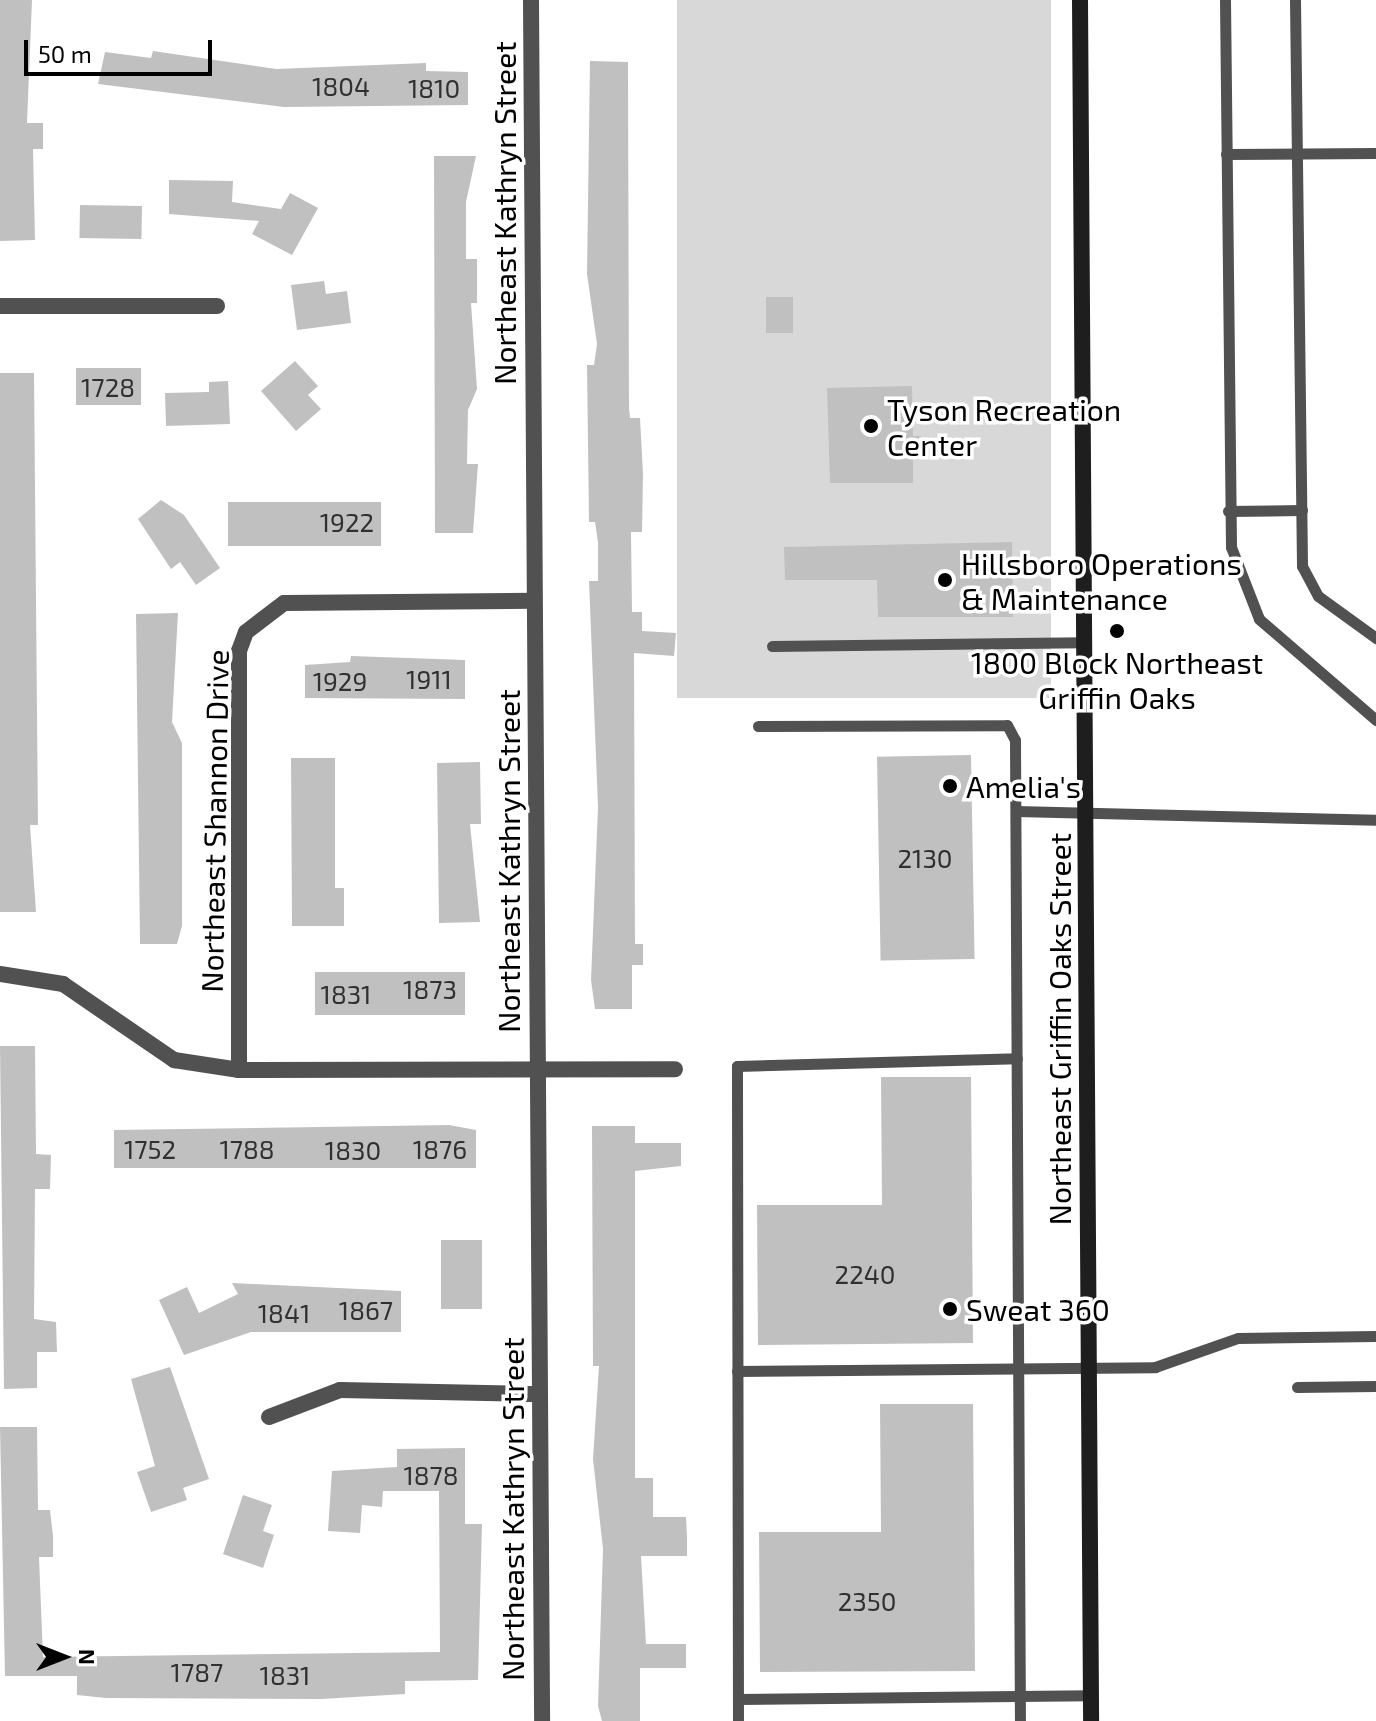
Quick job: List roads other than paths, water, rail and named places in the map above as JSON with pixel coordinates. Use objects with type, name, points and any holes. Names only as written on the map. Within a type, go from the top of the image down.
[{"type":"street","name":"Northeast Kathryn Street","points":[[531,0],[542,1721]]},
{"type":"street","name":"Northeast Griffin Oaks Street","points":[[1080,0],[1091,1721]]},
{"type":"street","points":[[0,306],[217,306]]},
{"type":"street","name":"Northeast Shannon Drive","points":[[239,1070],[239,651],[246,632],[257,616],[284,603],[534,601]]},
{"type":"street","points":[[0,974],[63,984],[174,1060],[239,1070],[675,1069]]},
{"type":"street","points":[[269,1417],[340,1390],[539,1394]]},
{"type":"lane","points":[[1225,0],[1228,511],[1238,578],[1259,619],[1376,720]]},
{"type":"lane","points":[[1295,0],[1302,510],[1308,579],[1376,638]]},
{"type":"lane","points":[[1226,154],[1376,153]]},
{"type":"lane","points":[[1228,511],[1302,510]]},
{"type":"lane","points":[[772,646],[1085,642]]},
{"type":"lane","points":[[758,726],[1007,725],[1015,740],[1020,1721]]},
{"type":"lane","points":[[1016,811],[1086,810],[1376,820]]},
{"type":"lane","points":[[738,1721],[737,1066],[1017,1058]]},
{"type":"lane","points":[[737,1371],[1018,1370],[1172,1364],[1238,1338],[1376,1336]]},
{"type":"lane","points":[[1297,1387],[1376,1386]]},
{"type":"lane","points":[[738,1699],[1091,1695]]},
{"type":"place","name":"Tyson Recreation Center","points":[[871,426]]},
{"type":"place","name":"Hillsboro Operations & Maintenance","points":[[945,580]]},
{"type":"place","name":"1800 Block Northeast Griffin Oaks","points":[[1117,631]]},
{"type":"place","name":"Amelia's","points":[[950,786]]},
{"type":"place","name":"Sweat 360","points":[[950,1309]]}]
